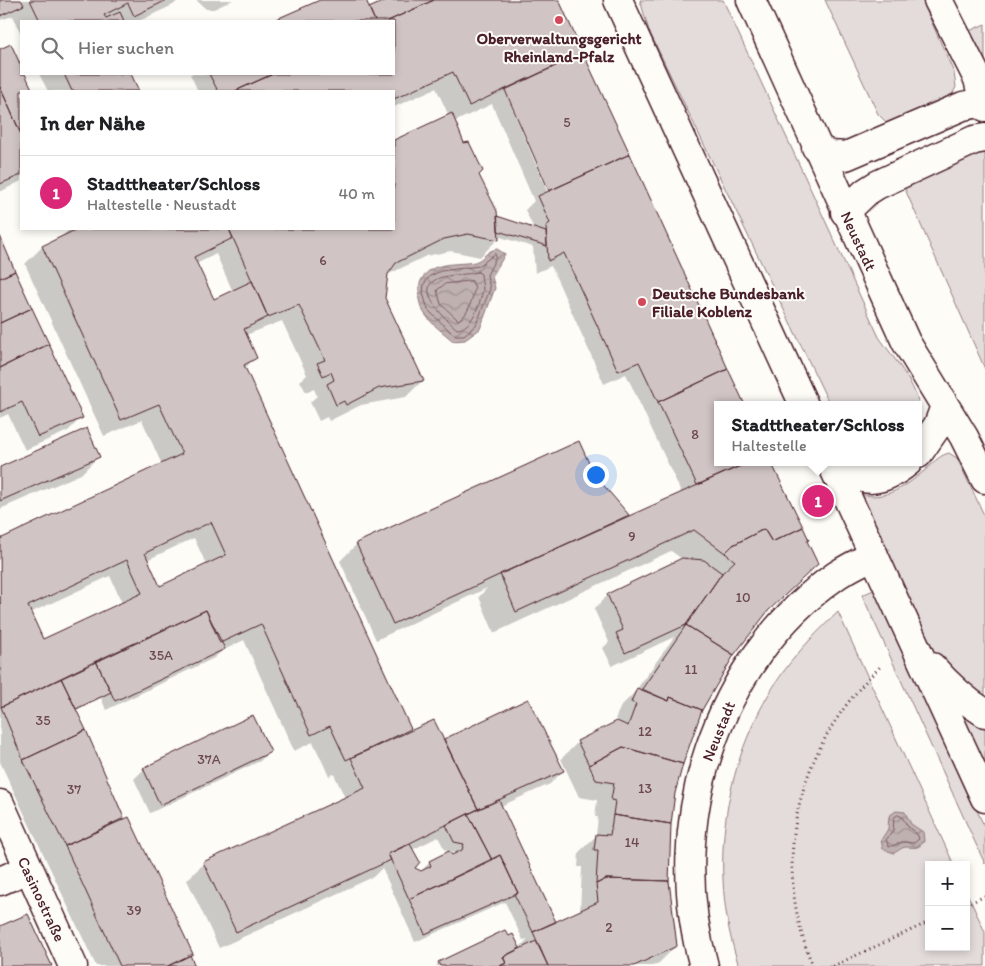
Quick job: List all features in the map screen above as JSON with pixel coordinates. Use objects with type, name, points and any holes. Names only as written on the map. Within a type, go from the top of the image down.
[{"type":"street","points":[[618,0],[629,13],[802,401]]},
{"type":"street","name":"Neustadt","points":[[750,0],[906,342],[964,437],[984,476]]},
{"type":"street","points":[[938,0],[978,79],[983,118]]},
{"type":"street","points":[[816,147],[830,155],[846,156],[963,106],[983,118]]},
{"type":"street","points":[[846,212],[866,192],[983,118]]},
{"type":"street","points":[[922,448],[938,425],[945,406]]},
{"type":"street","points":[[834,466],[985,798]]},
{"type":"street","points":[[837,466],[847,474],[863,480],[880,478],[899,470],[904,466]]},
{"type":"street","name":"Neustadt","points":[[704,966],[692,910],[690,834],[700,777],[719,722],[746,672],[784,623],[838,574],[874,555]]},
{"type":"street","points":[[916,648],[945,682],[972,705],[985,713]]},
{"type":"street","name":"Casinostraße","points":[[0,804],[73,966]]},
{"type":"street","points":[[0,881],[28,869]]},
{"type":"path","points":[[813,966],[801,931],[793,888],[793,843],[800,798],[812,763],[825,736],[850,699],[881,666]]},
{"type":"path","points":[[970,903],[985,896]]},
{"type":"path","points":[[833,966],[925,924]]},
{"type":"shaded area","points":[[640,0],[723,0],[879,337],[906,376],[917,401],[828,401],[649,31]]},
{"type":"shaded area","points":[[825,0],[922,0],[954,73],[956,87],[950,99],[895,126],[887,123],[878,114]]},
{"type":"shaded area","points":[[985,24],[985,61],[967,32]]},
{"type":"shaded area","points":[[974,153],[985,153],[985,369],[904,187]]},
{"type":"shaded area","points":[[949,453],[957,458],[985,517],[985,769],[854,492],[873,496],[891,492],[908,483],[939,458]]},
{"type":"shaded area","points":[[876,589],[985,828],[985,864],[862,595]]},
{"type":"shaded area","points":[[838,612],[952,861],[925,861],[925,951],[970,951],[970,900],[985,932],[985,966],[739,966],[729,929],[724,891],[723,852],[727,813],[735,775],[747,738],[763,704],[784,671],[810,640]]},
{"type":"water","points":[[497,249],[505,254],[492,277],[495,288],[480,329],[465,340],[453,341],[431,322],[421,307],[418,293],[422,279],[432,269],[444,265],[475,262]]},
{"type":"water","points":[[896,811],[905,812],[911,824],[923,832],[924,841],[920,846],[904,847],[894,853],[883,849],[881,840],[888,829],[889,816]]},
{"type":"building","points":[[0,0],[21,0],[24,5],[0,16]]},
{"type":"building","points":[[30,0],[167,0],[134,16],[128,3],[104,15],[106,18],[120,12],[124,20],[40,20]]},
{"type":"building","points":[[320,0],[366,0],[375,20],[274,20]]},
{"type":"building","points":[[387,0],[434,0],[390,20],[375,20],[369,8]]},
{"type":"building","points":[[434,0],[559,0],[583,53],[469,106],[453,72],[395,99],[395,90],[237,90],[271,75],[395,75],[395,20],[390,20]]},
{"type":"building","points":[[11,44],[20,64],[20,75],[25,75],[33,90],[20,90],[20,132],[0,87],[0,49]]},
{"type":"building","points":[[583,53],[630,154],[549,191],[505,90]]},
{"type":"building","points":[[64,75],[131,75],[139,90],[72,90]]},
{"type":"building","points":[[210,75],[271,75],[237,90],[217,90]]},
{"type":"building","points":[[0,87],[20,132],[20,175],[0,184]]},
{"type":"building","points":[[452,113],[464,143],[469,142],[483,171],[479,175],[497,211],[499,240],[468,234],[444,239],[396,263],[388,274],[385,298],[424,381],[379,388],[346,405],[344,401],[336,405],[327,384],[334,380],[331,372],[323,376],[317,363],[325,360],[299,305],[268,317],[229,230],[395,230],[395,140]]},
{"type":"building","name":"Deutsche Bundesbank Filiale Koblenz","points":[[630,154],[728,369],[658,402],[639,362],[618,371],[564,253],[548,261],[546,226],[550,223],[538,196]]},
{"type":"building","points":[[497,216],[546,232],[547,246],[498,231]]},
{"type":"building","points":[[75,230],[229,230],[233,238],[194,257],[214,299],[252,281],[268,317],[244,329],[257,358],[244,365],[411,729],[346,760],[330,726],[311,735],[261,624],[220,643],[206,610],[1,707],[0,539],[182,454],[159,404],[121,420],[42,246]],"holes":[[[211,522],[226,555],[160,586],[145,553]],[[127,560],[142,593],[43,639],[28,606]]]},
{"type":"building","points":[[0,236],[15,271],[0,278]]},
{"type":"building","points":[[15,271],[32,308],[0,323],[0,278]]},
{"type":"building","points":[[32,308],[49,344],[0,368],[0,323]]},
{"type":"building","points":[[49,344],[83,418],[38,437],[22,402],[0,412],[0,368]]},
{"type":"building","points":[[728,369],[743,401],[714,401],[714,466],[740,466],[697,485],[658,402]]},
{"type":"building","points":[[87,428],[100,457],[0,501],[0,467]]},
{"type":"building","points":[[579,441],[594,474],[629,515],[393,624],[356,543]]},
{"type":"building","points":[[740,466],[773,466],[803,527],[772,542],[764,529],[733,545],[725,553],[694,530],[516,612],[500,574]]},
{"type":"building","points":[[803,527],[809,540],[807,541],[818,564],[768,611],[734,655],[686,625],[722,573],[735,561],[725,553],[733,545],[764,529],[772,542]]},
{"type":"building","points":[[682,558],[704,560],[722,573],[686,625],[625,653],[616,633],[623,630],[607,594]]},
{"type":"building","points":[[206,610],[225,649],[115,701],[96,661]]},
{"type":"building","points":[[686,625],[734,655],[702,710],[670,697],[669,701],[642,689]]},
{"type":"building","points":[[96,661],[111,692],[76,709],[61,678]]},
{"type":"building","points":[[61,678],[86,730],[23,760],[1,707]]},
{"type":"building","points":[[637,688],[669,701],[670,697],[702,710],[683,764],[623,747],[589,765],[577,741],[617,721],[628,726],[636,704],[631,702]]},
{"type":"building","points":[[528,699],[564,771],[478,809],[444,739]]},
{"type":"building","points":[[253,715],[271,752],[160,805],[143,768]]},
{"type":"building","points":[[434,720],[478,809],[388,854],[391,860],[236,932],[203,862],[365,788],[351,758]]},
{"type":"building","points":[[86,730],[124,818],[65,846],[23,760]]},
{"type":"building","points":[[623,747],[683,764],[675,793],[671,824],[613,815],[615,801],[611,800],[614,783],[596,780],[589,765]]},
{"type":"building","points":[[499,800],[556,922],[533,932],[514,894],[518,893],[500,855],[492,860],[468,814]]},
{"type":"building","points":[[468,814],[492,860],[409,899],[388,854],[410,844],[420,862],[415,868],[421,871],[431,866],[429,861],[449,851],[452,855],[462,850],[464,844],[454,842],[446,825]]},
{"type":"building","points":[[613,815],[671,824],[669,881],[606,879],[596,884],[598,850],[594,850],[596,834],[610,835]]},
{"type":"building","points":[[129,817],[193,954],[168,966],[120,966],[65,846]]},
{"type":"building","points":[[500,855],[518,893],[425,934],[409,899]]},
{"type":"building","points":[[606,879],[669,881],[677,946],[634,966],[548,966],[533,932],[598,902],[596,884]]},
{"type":"building","points":[[28,914],[52,966],[0,966],[0,926]]},
{"type":"building","points":[[505,930],[509,936],[513,934],[520,948],[503,957],[506,963],[500,966],[440,966],[438,962]]},
{"type":"building","points":[[536,941],[548,966],[500,966],[506,963],[503,957]]},
{"type":"building","points":[[190,955],[195,966],[168,966]]},
{"type":"place","name":"Oberverwaltungsgericht Rheinland-Pfalz","points":[[559,20]]},
{"type":"place","name":"Deutsche Bundesbank Filiale Koblenz","points":[[642,302]]},
{"type":"place","name":"Stadttheater/Schloss","points":[[818,501]]}]
